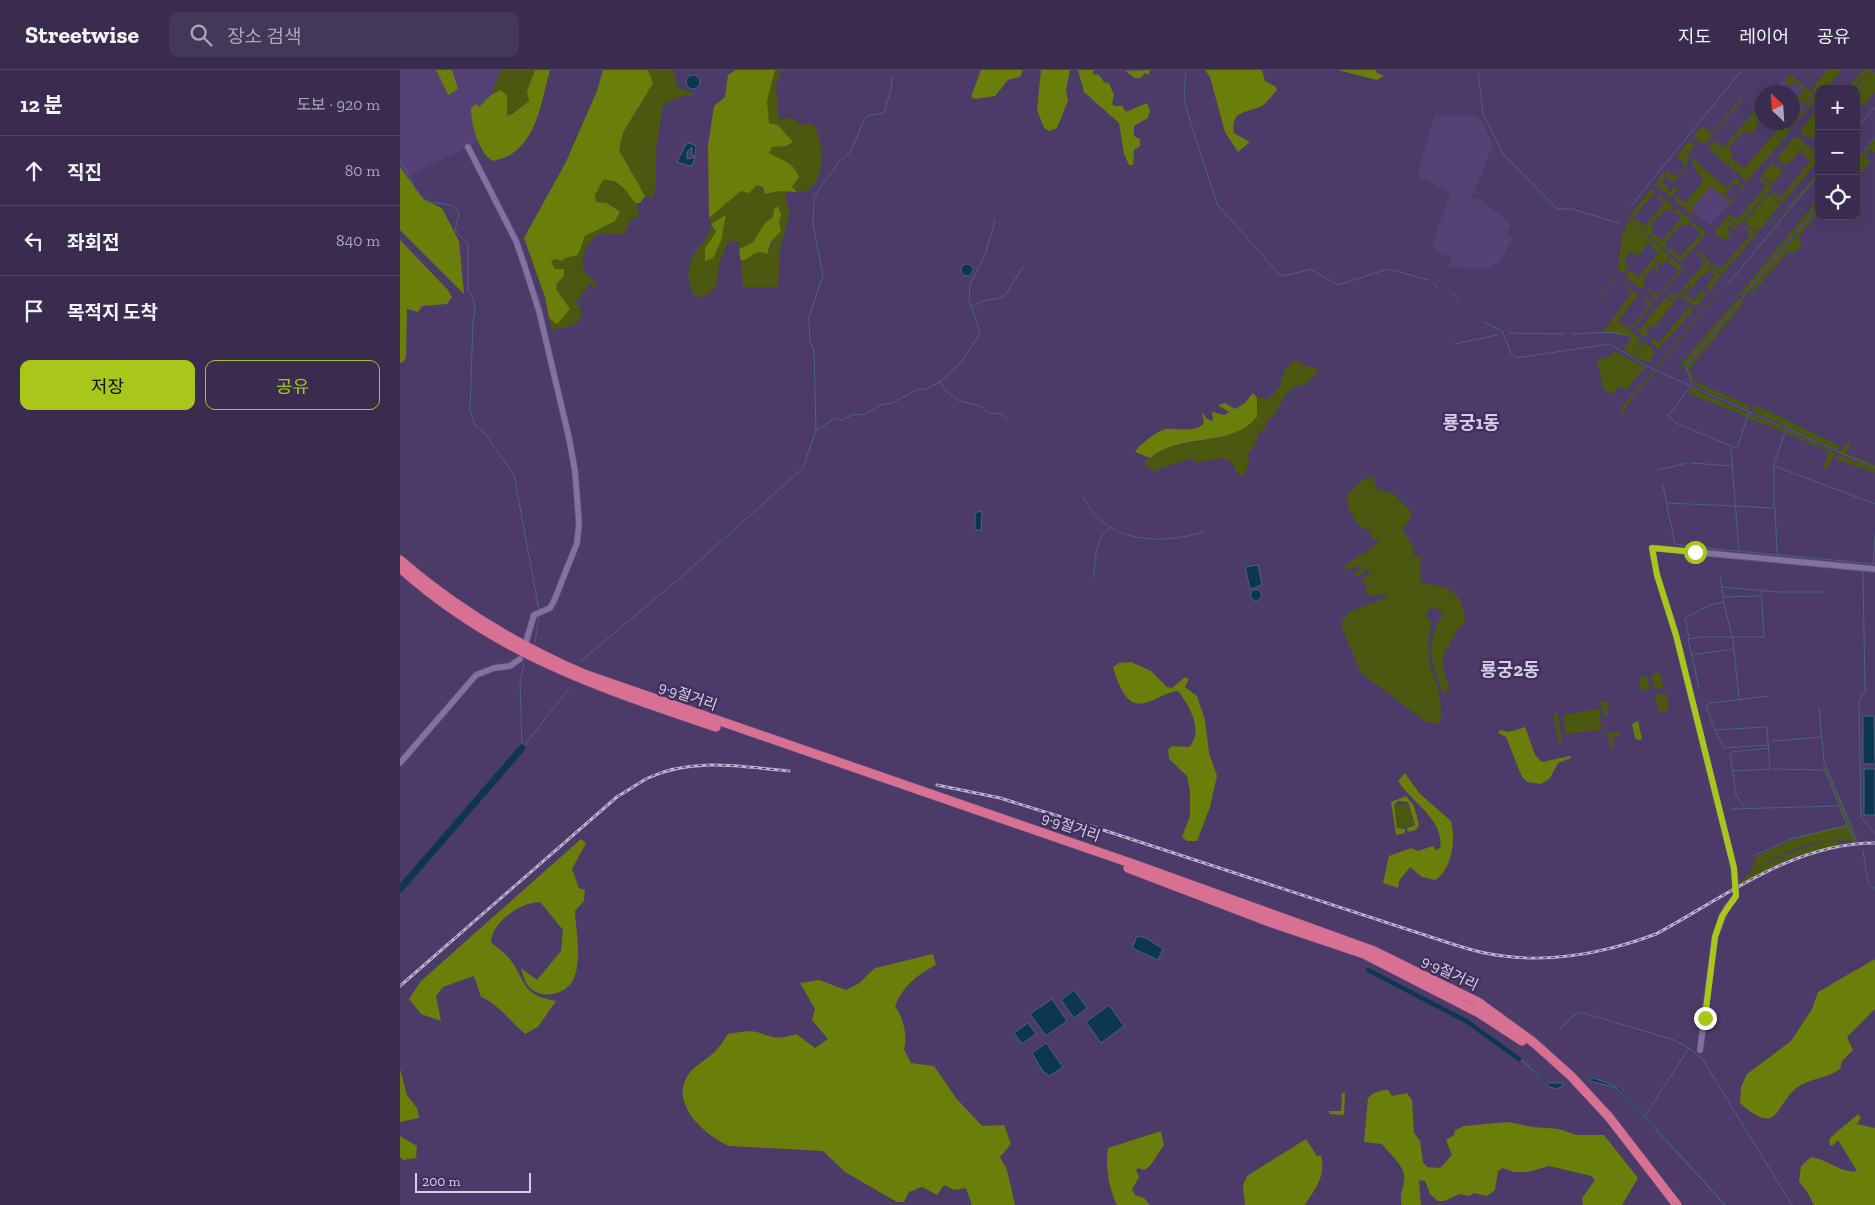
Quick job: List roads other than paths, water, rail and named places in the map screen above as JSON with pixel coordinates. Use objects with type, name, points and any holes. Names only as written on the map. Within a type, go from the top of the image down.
[{"type":"highway","name":"9·9절거리","points":[[400,560],[458,606],[505,635],[584,674],[1139,866],[1364,948],[1478,1002],[1533,1042],[1571,1076],[1609,1116],[1677,1205]]},
{"type":"highway","name":"9·9절거리","points":[[400,568],[454,613],[527,655],[581,680],[1135,870],[1272,923],[1364,954],[1421,982],[1494,1022],[1529,1046],[1568,1079],[1605,1120],[1671,1205]]},
{"type":"street","points":[[468,147],[516,241],[524,264],[538,311],[575,471],[579,523],[577,543],[552,604],[532,620],[526,642]]},
{"type":"street","points":[[1700,1050],[1715,937],[1722,916],[1736,896],[1734,868],[1676,635],[1657,575],[1652,548],[1875,569]]},
{"type":"street","points":[[400,762],[476,675],[494,668],[510,666],[520,659]]},
{"type":"water","points":[[690,75],[696,75],[700,82],[696,89],[690,89],[686,85],[686,79]]},
{"type":"water","points":[[690,143],[696,146],[695,156],[692,155],[692,147],[687,152],[687,159],[695,157],[693,164],[690,166],[677,162],[686,144]]},
{"type":"water","points":[[965,264],[969,264],[973,270],[969,276],[965,276],[961,272],[961,268]]},
{"type":"water","points":[[982,512],[981,531],[975,529],[975,513]]},
{"type":"water","points":[[1258,565],[1262,585],[1250,589],[1245,567]]},
{"type":"water","points":[[1254,590],[1258,590],[1261,595],[1260,599],[1254,600],[1251,597],[1251,593]]},
{"type":"water","points":[[1863,716],[1874,716],[1875,764],[1863,764]]},
{"type":"water","points":[[1864,769],[1875,769],[1875,815],[1864,815]]},
{"type":"water","points":[[1137,936],[1146,938],[1163,949],[1158,960],[1132,948]]},
{"type":"water","points":[[1074,990],[1087,1008],[1074,1018],[1061,1000]]},
{"type":"water","points":[[1052,999],[1067,1021],[1046,1036],[1030,1014]]},
{"type":"water","points":[[1109,1005],[1124,1026],[1101,1043],[1086,1022]]},
{"type":"water","points":[[1028,1023],[1036,1034],[1022,1044],[1014,1033]]},
{"type":"water","points":[[1046,1043],[1063,1067],[1049,1076],[1042,1070],[1032,1053]]},
{"type":"water","points":[[1516,1055],[1549,1083],[1562,1083],[1563,1086],[1556,1089],[1550,1087]]},
{"type":"water","points":[[1593,1078],[1619,1087],[1725,1205],[1620,1091],[1615,1087],[1590,1081],[1589,1079]]},
{"type":"waterway","points":[[1186,70],[1184,97],[1217,204],[1279,274],[1285,276],[1310,269],[1338,285],[1388,269],[1429,280]]},
{"type":"waterway","points":[[1478,70],[1483,114],[1504,155],[1557,209],[1572,209],[1619,223]]},
{"type":"waterway","points":[[1631,206],[1742,70]]},
{"type":"waterway","points":[[581,661],[680,578],[803,468],[816,430],[814,350],[810,342],[809,317],[823,275],[813,225],[814,197],[838,163],[851,151],[865,118],[884,113],[891,89],[892,77]]},
{"type":"waterway","points":[[1860,124],[1875,107]]},
{"type":"waterway","points":[[1860,155],[1875,137]]},
{"type":"waterway","points":[[400,160],[420,195],[432,203],[453,206],[459,213],[455,230],[468,244],[468,290],[475,308],[470,411],[475,426],[484,432],[514,475],[539,610]]},
{"type":"waterway","points":[[1727,285],[1818,175]]},
{"type":"waterway","points":[[1692,385],[1686,366],[1815,210]]},
{"type":"waterway","points":[[817,430],[835,418],[840,421],[854,414],[864,415],[880,405],[892,403],[917,390],[926,389],[940,382],[962,361],[980,333],[969,300],[970,284],[985,255],[995,221]]},
{"type":"waterway","points":[[973,306],[984,301],[1004,297],[1023,267]]},
{"type":"waterway","points":[[1433,283],[1437,287]]},
{"type":"waterway","points":[[1452,293],[1459,300]]},
{"type":"waterway","points":[[1484,322],[1502,331],[1511,353],[1516,358],[1610,344],[1646,366],[1875,468]]},
{"type":"waterway","points":[[1509,333],[1564,334]]},
{"type":"waterway","points":[[1572,334],[1618,333],[1629,337]]},
{"type":"waterway","points":[[1454,344],[1497,335]]},
{"type":"waterway","points":[[940,382],[947,392],[958,400],[982,407],[988,413],[1003,414],[1007,419]]},
{"type":"waterway","points":[[1690,387],[1668,416],[1676,423],[1733,447],[1731,450],[1739,551]]},
{"type":"waterway","points":[[1734,447],[1738,446],[1749,412]]},
{"type":"waterway","points":[[1774,507],[1774,464],[1786,429]]},
{"type":"waterway","points":[[1658,470],[1687,463]]},
{"type":"waterway","points":[[1691,463],[1732,466]]},
{"type":"waterway","points":[[1774,466],[1875,504]]},
{"type":"waterway","points":[[1663,486],[1675,544],[1692,547]]},
{"type":"waterway","points":[[1082,496],[1098,519],[1125,534],[1150,539],[1164,539],[1203,532]]},
{"type":"waterway","points":[[1667,503],[1688,504]]},
{"type":"waterway","points":[[1691,504],[1775,508],[1777,554]]},
{"type":"waterway","points":[[1094,577],[1099,543],[1101,537],[1110,528]]},
{"type":"waterway","points":[[1873,564],[1875,535]]},
{"type":"waterway","points":[[1694,547],[1875,564]]},
{"type":"waterway","points":[[1683,554],[1864,571]]},
{"type":"waterway","points":[[1863,571],[1865,692],[1859,700],[1861,817],[1875,834]]},
{"type":"waterway","points":[[1869,572],[1875,572]]},
{"type":"waterway","points":[[1720,575],[1724,604],[1733,640],[1739,699]]},
{"type":"waterway","points":[[1721,587],[1778,592],[1825,592]]},
{"type":"waterway","points":[[1699,688],[1688,639],[1701,637],[1764,637],[1761,590]]},
{"type":"waterway","points":[[1724,597],[1760,596]]},
{"type":"waterway","points":[[1689,637],[1685,618],[1710,605],[1723,602]]},
{"type":"waterway","points":[[535,642],[539,616]]},
{"type":"waterway","points":[[1691,655],[1734,649]]},
{"type":"waterway","points":[[522,748],[520,682],[524,663]]},
{"type":"waterway","points":[[523,747],[570,687]]},
{"type":"waterway","points":[[1768,745],[1724,748],[1706,706],[1711,703],[1769,696]]},
{"type":"waterway","points":[[1819,708],[1824,761],[1857,841]]},
{"type":"waterway","points":[[1715,730],[1767,727],[1770,769]]},
{"type":"waterway","points":[[1773,741],[1821,737]]},
{"type":"waterway","points":[[400,889],[522,748]]},
{"type":"waterway","points":[[1745,808],[1736,795],[1730,754],[1732,752],[1769,748]]},
{"type":"waterway","points":[[1732,771],[1770,769]]},
{"type":"waterway","points":[[1773,769],[1825,770],[1854,842]]},
{"type":"waterway","points":[[1731,809],[1839,806]]},
{"type":"waterway","points":[[1754,856],[1790,839],[1846,826]]},
{"type":"waterway","points":[[1863,851],[1868,883],[1875,889]]},
{"type":"waterway","points":[[1368,970],[1466,1021],[1519,1059]]},
{"type":"waterway","points":[[1560,1029],[1580,1012],[1674,1040],[1689,1048],[1703,1060],[1792,1205]]},
{"type":"waterway","points":[[1645,1116],[1689,1048]]},
{"type":"railway","points":[[400,986],[618,796],[644,780],[682,767],[717,765],[789,771]]},
{"type":"railway","points":[[937,785],[1000,798],[1462,947],[1485,953],[1528,958],[1572,956],[1636,941],[1656,934],[1734,889],[1788,862],[1816,852],[1845,845],[1875,843]]},
{"type":"district","name":"룡궁1동","points":[[1471,423]]},
{"type":"district","name":"룡궁2동","points":[[1510,670]]}]
